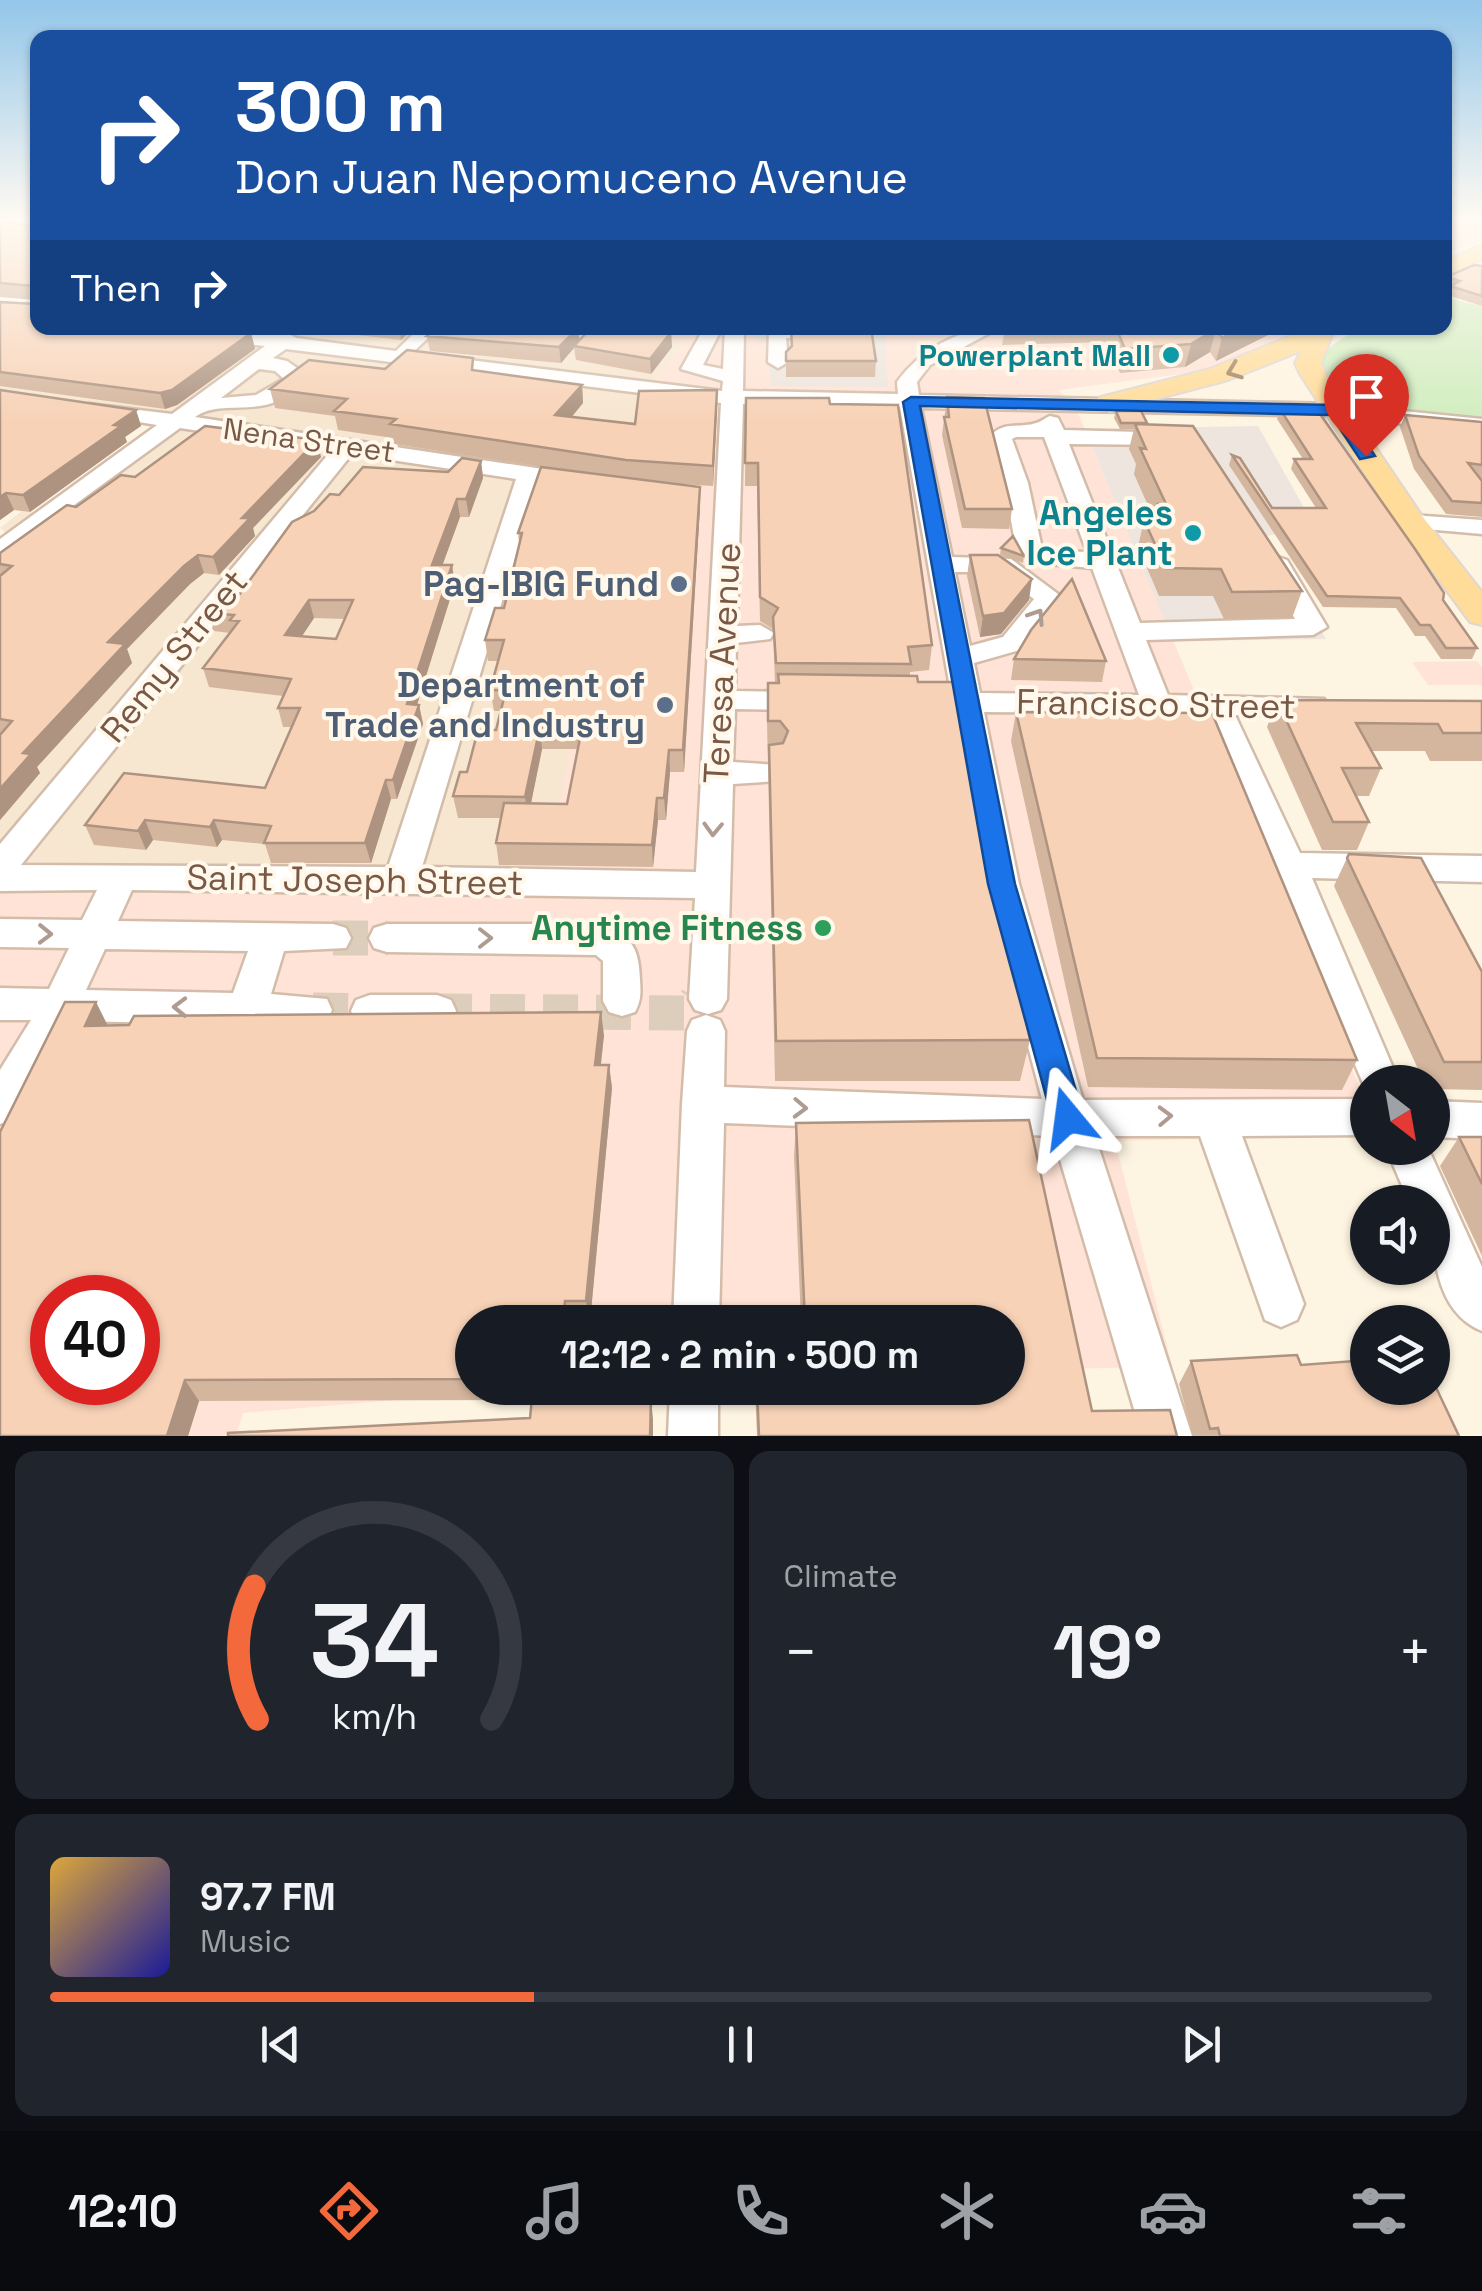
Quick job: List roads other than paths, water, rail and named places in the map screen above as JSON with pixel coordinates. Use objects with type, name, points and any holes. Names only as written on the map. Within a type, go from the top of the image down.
[{"type":"main road","points":[[1110,403],[1192,386],[1285,351],[1315,335]]},
{"type":"main road","points":[[1323,335],[1308,363],[1411,522],[1482,615]]},
{"type":"street","points":[[0,297],[30,301]]},
{"type":"street","points":[[0,306],[30,309]]},
{"type":"street","points":[[293,335],[662,391],[734,386],[911,402],[1336,410],[1482,426]]},
{"type":"street","points":[[0,551],[293,335],[504,366]]},
{"type":"street","points":[[405,349],[422,335]]},
{"type":"street","points":[[709,335],[691,370],[734,386]]},
{"type":"street","name":"Teresa Avenue","points":[[696,1305],[704,1009],[735,335]]},
{"type":"street","points":[[776,335],[778,362]]},
{"type":"street","points":[[976,335],[923,361],[907,382],[1002,884],[1068,1118],[1168,1436]]},
{"type":"street","points":[[202,402],[252,403],[282,392],[294,381],[294,374],[287,368],[255,362]]},
{"type":"street","points":[[1040,402],[1156,704]]},
{"type":"street","name":"Nena Street","points":[[79,406],[599,484]]},
{"type":"street","points":[[1102,561],[1046,558],[1029,547],[1016,483],[1000,436],[1012,430],[1196,440]]},
{"type":"street","name":"Remy Street","points":[[0,867],[348,445]]},
{"type":"street","points":[[402,881],[411,839],[529,474]]},
{"type":"street","points":[[698,496],[730,499]]},
{"type":"street","points":[[0,518],[39,522]]},
{"type":"street","points":[[1411,522],[1482,526]]},
{"type":"street","points":[[1129,632],[1313,628],[1313,620],[1262,540]]},
{"type":"street","points":[[940,565],[1002,564],[1049,597],[1014,647],[957,656]]},
{"type":"street","points":[[723,634],[760,633]]},
{"type":"street","points":[[720,700],[822,701]]},
{"type":"street","name":"Francisco Street","points":[[918,702],[1349,707]]},
{"type":"street","points":[[1216,704],[1289,865],[1371,1065]]},
{"type":"street","points":[[716,773],[768,773]]},
{"type":"street","points":[[1289,865],[1482,868]]},
{"type":"street","name":"Saint Joseph Street","points":[[0,878],[711,885]]},
{"type":"street","points":[[0,1106],[60,1004],[120,878]]},
{"type":"street","points":[[0,934],[333,938]]},
{"type":"street","points":[[388,938],[585,938],[607,943],[620,955],[622,1000]]},
{"type":"street","points":[[248,1008],[270,940]]},
{"type":"street","points":[[0,1004],[313,1010]]},
{"type":"street","points":[[370,1011],[437,1011]]},
{"type":"street","points":[[702,1104],[1068,1118],[1213,1114],[1350,1117]]},
{"type":"street","points":[[1213,1114],[1281,1304]]},
{"type":"street","points":[[1450,1120],[1482,1121]]},
{"type":"street","points":[[1414,1165],[1474,1302],[1482,1308]]},
{"type":"street","points":[[692,1436],[693,1405]]},
{"type":"tunnel","points":[[333,938],[387,938]]},
{"type":"tunnel","points":[[437,1011],[688,1013],[697,999]]},
{"type":"tunnel","points":[[313,1010],[370,1011]]},
{"type":"place","name":"Powerplant Mall","points":[[1171,355]]},
{"type":"place","name":"Angeles Ice Plant","points":[[1193,533]]},
{"type":"place","name":"Pag-IBIG Fund","points":[[679,584]]},
{"type":"place","name":"Department of Trade and Industry","points":[[665,705]]},
{"type":"place","name":"Anytime Fitness","points":[[823,928]]}]
